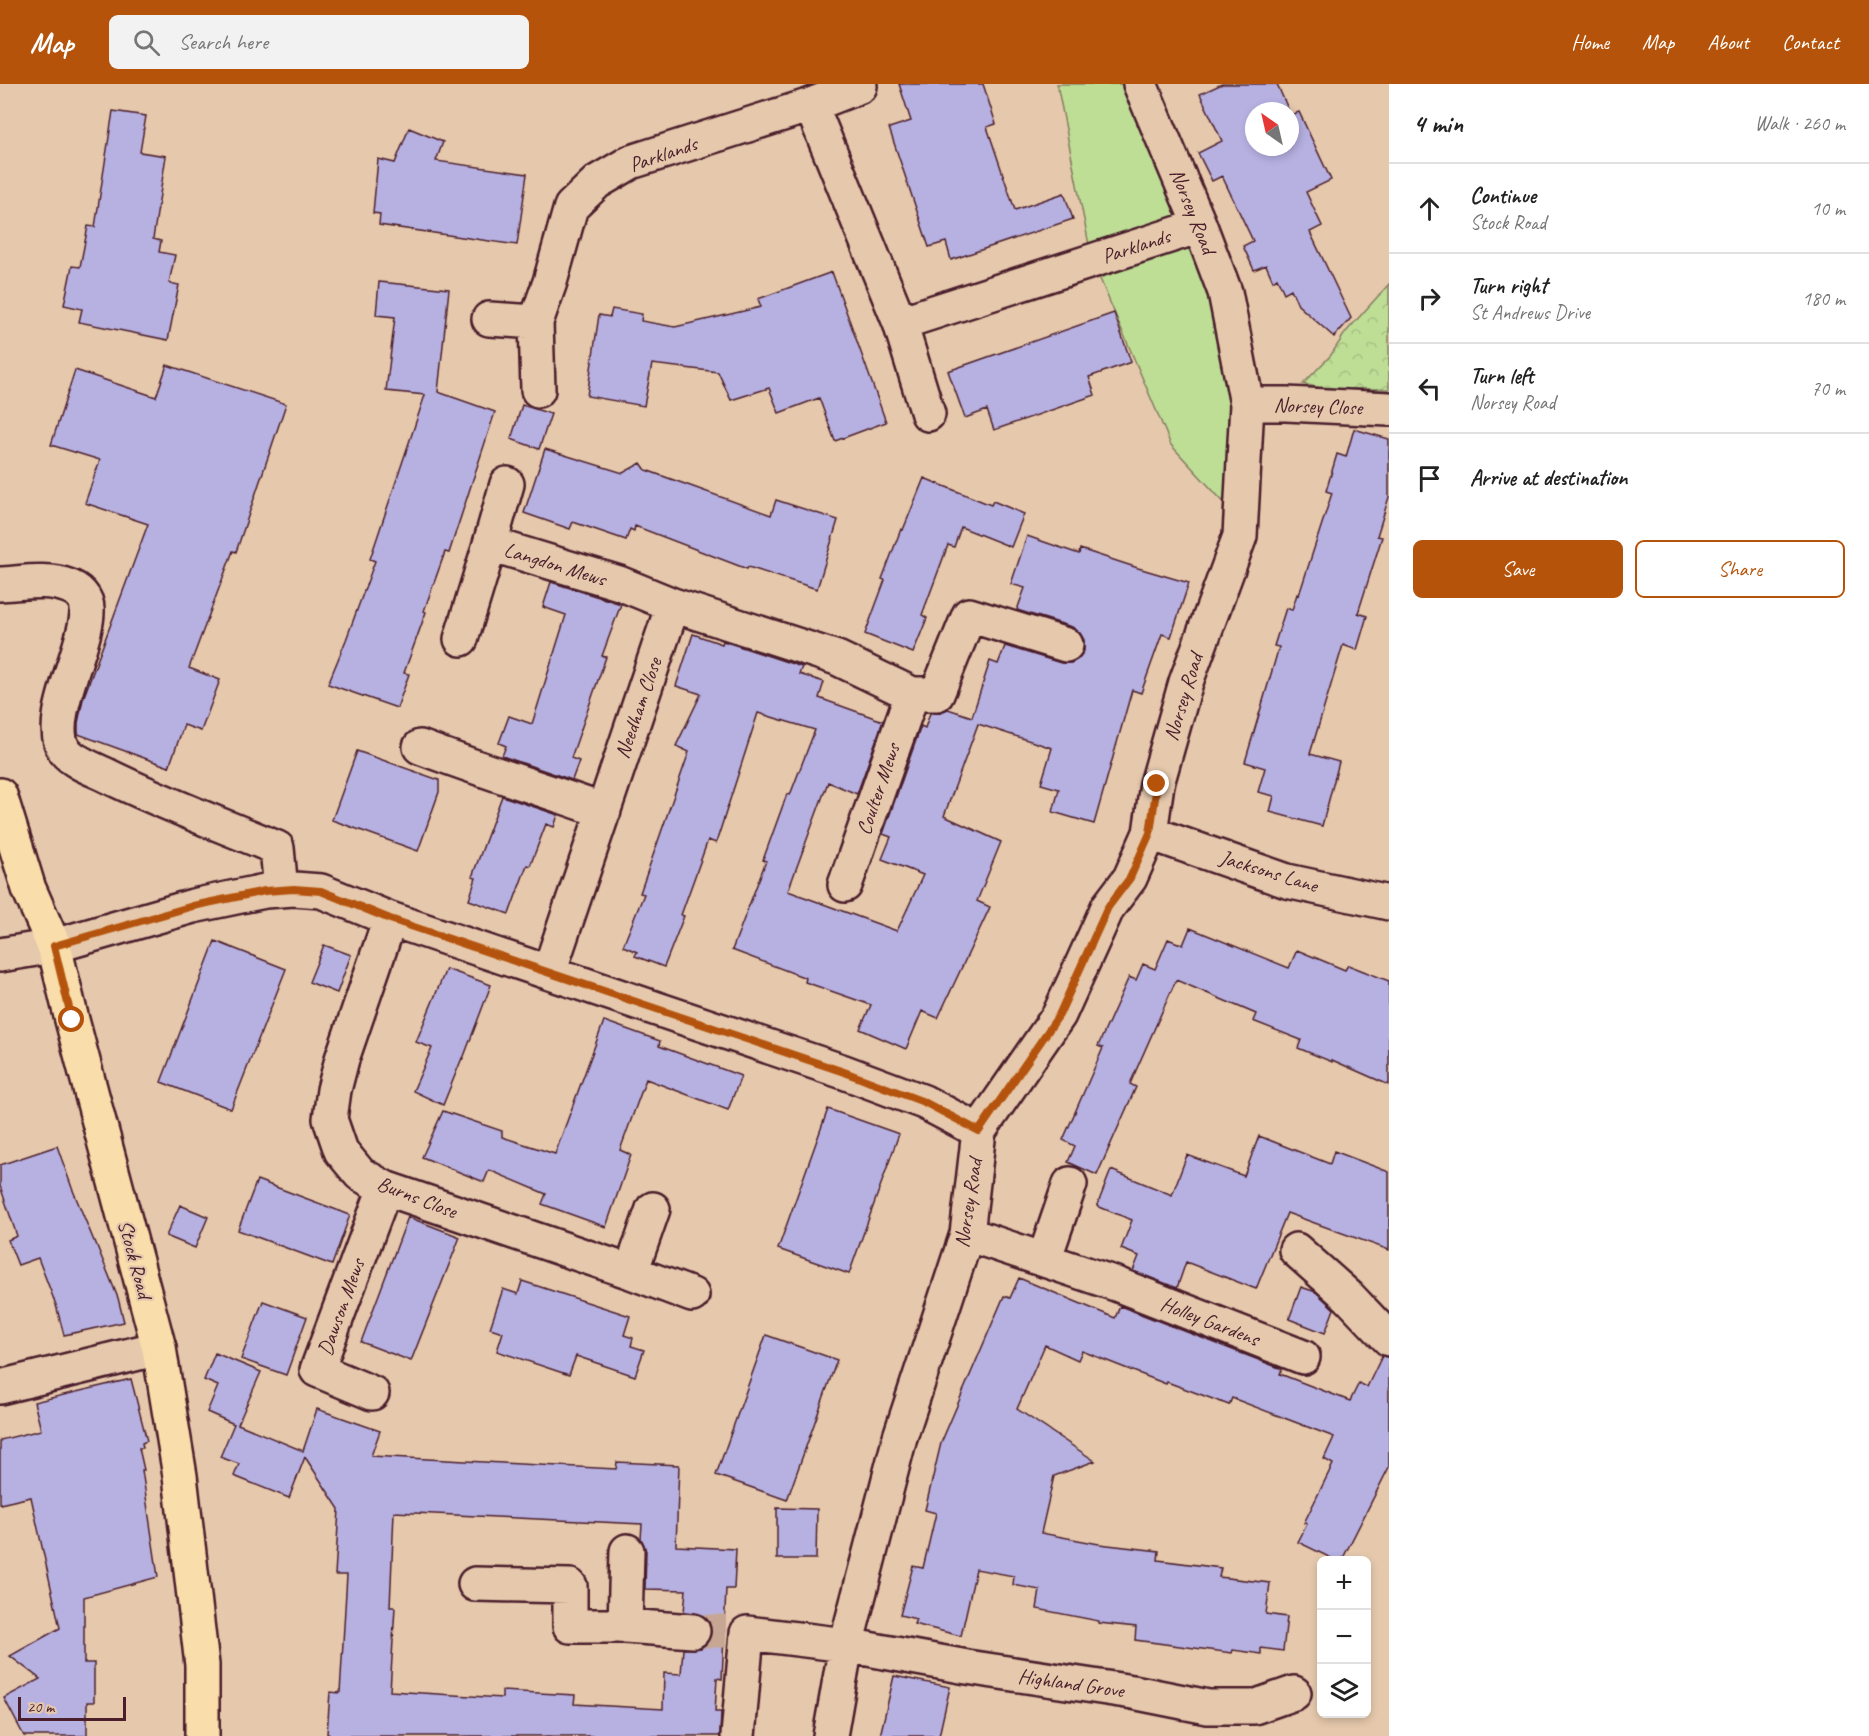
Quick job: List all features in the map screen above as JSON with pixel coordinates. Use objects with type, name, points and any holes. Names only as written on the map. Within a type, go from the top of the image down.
[{"type":"main road","name":"Stock Road","points":[[0,795],[29,889],[54,946],[159,1348],[180,1476],[202,1665],[202,1736]]},
{"type":"street","name":"Norsey Road","points":[[830,1736],[846,1645],[900,1437],[967,1234],[979,1131],[1059,1015],[1108,907],[1130,878],[1150,833],[1157,784],[1185,682],[1240,536],[1247,404],[1225,292],[1200,226],[1140,84]]},
{"type":"street","name":"Parklands","points":[[537,390],[536,322],[571,207],[597,182],[631,162],[811,105],[860,86]]},
{"type":"street","points":[[811,105],[900,323],[928,414]]},
{"type":"street","name":"Parklands","points":[[900,323],[1200,226]]},
{"type":"street","points":[[489,319],[536,322]]},
{"type":"street","name":"Norsey Close","points":[[1247,404],[1389,408]]},
{"type":"street","name":"Langdon Mews","points":[[461,639],[507,484]]},
{"type":"street","name":"Langdon Mews","points":[[490,544],[619,583],[673,604]]},
{"type":"street","points":[[0,584],[59,583],[70,586],[83,597],[87,609],[86,616],[62,708],[60,740],[67,752],[73,758],[116,780],[277,848],[281,890]]},
{"type":"street","points":[[673,604],[837,658],[912,694],[937,694],[969,615],[1066,645]]},
{"type":"street","name":"Needham Close","points":[[549,972],[673,604]]},
{"type":"street","name":"Coulter Mews","points":[[845,885],[912,694]]},
{"type":"street","points":[[420,747],[474,768],[494,772],[604,810]]},
{"type":"street","name":"Jacksons Lane","points":[[1150,833],[1287,881],[1389,903]]},
{"type":"street","points":[[0,956],[54,946],[193,906],[265,891],[321,891],[390,919],[844,1072],[924,1102],[979,1131]]},
{"type":"street","name":"Burns Close","points":[[390,919],[342,1059],[334,1090],[330,1119],[341,1151],[360,1174],[385,1188],[692,1295]]},
{"type":"street","points":[[1044,1260],[1070,1184]]},
{"type":"street","name":"Dawson Mews","points":[[372,1394],[317,1370],[385,1188]]},
{"type":"street","points":[[631,1272],[653,1209]]},
{"type":"street","name":"Holley Gardens","points":[[967,1234],[1116,1284],[1303,1357]]},
{"type":"street","points":[[1296,1250],[1349,1297],[1389,1339]]},
{"type":"street","points":[[0,1387],[159,1348]]},
{"type":"street","points":[[625,1626],[627,1551]]},
{"type":"street","points":[[475,1584],[570,1586],[570,1626],[625,1626],[693,1631]]},
{"type":"street","name":"Highland Grove","points":[[738,1736],[737,1632],[846,1645],[967,1667],[1133,1692],[1208,1707],[1254,1707],[1294,1693]]},
{"type":"green space","points":[[1057,84],[1140,84],[1225,292],[1241,521],[1171,445],[1092,260]]},
{"type":"green space","points":[[1389,284],[1389,389],[1325,389],[1303,384],[1331,355],[1345,333]]},
{"type":"building","points":[[899,84],[983,84],[996,124],[987,127],[1015,210],[1064,193],[1073,219],[951,260],[946,242],[929,247],[889,128],[911,121]]},
{"type":"building","points":[[1222,84],[1277,84],[1285,102],[1245,102],[1245,156],[1299,156],[1299,112],[1331,180],[1306,192],[1322,226],[1310,232],[1351,318],[1334,337],[1298,305],[1291,289],[1284,293],[1277,278],[1273,281],[1266,265],[1254,270],[1243,246],[1253,241],[1222,176],[1212,181],[1198,153],[1222,141],[1200,94]]},
{"type":"building","points":[[113,111],[146,116],[140,152],[166,156],[153,239],[161,241],[159,252],[175,255],[169,283],[179,285],[168,340],[79,322],[82,309],[64,305],[72,266],[80,267],[88,226],[95,227]]},
{"type":"building","points":[[409,128],[443,142],[436,161],[527,174],[517,245],[379,225],[380,214],[373,213],[378,159],[395,163]]},
{"type":"building","points":[[832,272],[886,422],[835,441],[819,398],[779,413],[769,388],[731,400],[718,372],[652,364],[644,406],[587,396],[599,315],[610,317],[612,309],[642,314],[641,321],[675,327],[761,307],[758,299]]},
{"type":"building","points":[[379,282],[449,289],[438,392],[495,412],[449,553],[445,552],[424,611],[426,612],[404,673],[409,674],[397,708],[328,684],[375,561],[370,559],[425,395],[386,391],[395,317],[376,315]]},
{"type":"building","points":[[1114,313],[1131,362],[1089,377],[1095,395],[994,430],[987,410],[965,418],[948,371]]},
{"type":"building","points":[[167,365],[286,404],[236,552],[233,551],[189,668],[220,680],[201,731],[184,725],[169,767],[78,734],[83,699],[148,524],[85,503],[100,460],[51,445],[75,370],[156,397]]},
{"type":"building","points":[[522,405],[551,414],[539,449],[511,439]]},
{"type":"building","points":[[1354,429],[1389,439],[1389,497],[1377,536],[1382,537],[1358,613],[1367,616],[1357,650],[1343,645],[1310,754],[1339,762],[1322,826],[1270,812],[1274,796],[1258,792],[1265,768],[1245,762],[1279,647],[1274,646],[1286,608],[1292,610],[1297,594],[1299,595],[1332,493],[1326,491],[1337,454],[1346,457]]},
{"type":"building","points":[[545,449],[623,473],[641,463],[646,470],[771,515],[776,500],[838,520],[817,589],[748,567],[747,569],[635,526],[634,531],[630,529],[626,540],[573,522],[570,529],[524,513]]},
{"type":"building","points":[[924,478],[991,505],[993,501],[1024,514],[1011,547],[961,527],[954,547],[948,545],[922,615],[927,618],[913,653],[865,634],[885,580],[882,579]]},
{"type":"building","points":[[1027,536],[1079,554],[1080,549],[1189,583],[1171,637],[1162,634],[1141,693],[1132,690],[1094,824],[1053,812],[1059,789],[1041,784],[1052,748],[978,724],[944,816],[1001,842],[977,901],[990,907],[938,1018],[922,1011],[906,1049],[860,1029],[871,1005],[805,982],[806,978],[732,950],[766,861],[763,860],[787,794],[790,795],[815,730],[758,713],[716,843],[708,840],[681,915],[684,916],[664,967],[635,956],[637,952],[623,946],[644,894],[640,893],[689,752],[676,746],[701,694],[676,686],[693,634],[722,644],[723,641],[802,667],[799,674],[824,682],[819,698],[883,721],[857,794],[828,782],[788,891],[897,931],[923,875],[882,859],[891,837],[883,834],[921,726],[925,728],[930,713],[948,709],[972,717],[990,661],[998,664],[1005,646],[1061,663],[1071,663],[1078,659],[1084,651],[1084,640],[1080,633],[1072,627],[1017,610],[1025,588],[1011,584]]},
{"type":"building","points":[[551,582],[621,604],[602,656],[606,657],[571,758],[579,761],[572,780],[502,756],[506,746],[499,743],[509,716],[532,724],[566,615],[543,607]]},
{"type":"building","points":[[357,751],[439,780],[439,792],[418,851],[332,820]]},
{"type":"building","points":[[502,796],[558,815],[554,827],[546,824],[530,866],[527,865],[509,914],[469,900],[476,878],[472,877]]},
{"type":"building","points":[[1190,928],[1289,968],[1297,950],[1345,970],[1348,965],[1389,981],[1389,1085],[1298,1048],[1301,1040],[1253,1021],[1256,1014],[1176,980],[1130,1084],[1136,1087],[1097,1175],[1068,1162],[1075,1146],[1063,1140],[1103,1048],[1098,1046],[1129,977],[1136,980],[1143,964],[1155,969],[1168,939],[1183,945]]},
{"type":"building","points":[[215,941],[286,969],[231,1109],[161,1082]]},
{"type":"building","points":[[324,945],[351,955],[337,993],[309,982]]},
{"type":"building","points":[[446,969],[491,985],[443,1105],[413,1091],[432,1048],[416,1042]]},
{"type":"building","points":[[604,1021],[660,1041],[659,1046],[741,1076],[728,1110],[646,1079],[620,1150],[631,1155],[606,1227],[542,1204],[546,1194],[489,1170],[484,1182],[422,1157],[443,1111],[502,1131],[502,1137],[555,1154]]},
{"type":"building","points":[[828,1109],[899,1134],[849,1274],[778,1249]]},
{"type":"building","points":[[1259,1136],[1330,1164],[1334,1151],[1389,1172],[1389,1250],[1287,1213],[1256,1289],[1186,1262],[1177,1288],[1133,1271],[1139,1256],[1121,1249],[1132,1220],[1097,1206],[1111,1170],[1172,1195],[1187,1155],[1244,1176]]},
{"type":"building","points":[[57,1146],[118,1298],[124,1322],[64,1335],[56,1305],[38,1258],[18,1265],[8,1240],[17,1236],[0,1186],[0,1165]]},
{"type":"building","points":[[257,1180],[350,1215],[332,1265],[238,1230]]},
{"type":"building","points":[[180,1205],[208,1217],[195,1248],[166,1236]]},
{"type":"building","points":[[408,1217],[460,1237],[411,1361],[361,1342]]},
{"type":"building","points":[[1019,1278],[1115,1318],[1120,1306],[1282,1369],[1280,1374],[1350,1401],[1359,1383],[1367,1387],[1382,1356],[1389,1357],[1389,1467],[1344,1556],[1327,1556],[1298,1542],[1307,1524],[1304,1523],[1333,1464],[1324,1459],[1334,1437],[1232,1398],[1229,1405],[1167,1382],[1166,1384],[1082,1351],[1078,1360],[1045,1345],[1017,1409],[1095,1461],[1054,1476],[1041,1533],[1099,1544],[1159,1551],[1158,1560],[1221,1568],[1219,1577],[1270,1583],[1266,1614],[1287,1617],[1283,1651],[1261,1648],[1261,1654],[1233,1650],[1232,1653],[1135,1640],[1136,1627],[1099,1623],[1099,1621],[1037,1609],[1040,1590],[1013,1585],[1014,1576],[976,1569],[961,1636],[914,1624],[916,1619],[900,1615],[913,1566],[923,1568],[936,1513],[925,1510],[941,1443],[1004,1296],[1010,1298]]},
{"type":"building","points":[[522,1281],[630,1316],[624,1335],[633,1338],[631,1346],[644,1350],[635,1376],[576,1356],[569,1375],[497,1351],[503,1332],[490,1328],[503,1289],[518,1294]]},
{"type":"building","points":[[1301,1287],[1316,1292],[1334,1309],[1325,1333],[1289,1319]]},
{"type":"building","points":[[263,1301],[307,1317],[286,1375],[241,1359]]},
{"type":"building","points":[[766,1335],[837,1360],[787,1500],[716,1475]]},
{"type":"building","points":[[215,1353],[261,1372],[238,1424],[303,1451],[317,1409],[380,1431],[371,1456],[616,1469],[617,1462],[679,1465],[676,1546],[736,1549],[734,1589],[726,1589],[722,1679],[717,1678],[715,1712],[721,1712],[720,1736],[335,1736],[327,1734],[330,1692],[340,1693],[347,1575],[335,1575],[339,1509],[305,1457],[289,1498],[234,1476],[239,1464],[220,1457],[234,1424],[207,1412],[218,1386],[204,1380]],"holes":[[[394,1512],[642,1524],[641,1539],[646,1551],[645,1589],[686,1590],[684,1612],[703,1615],[710,1622],[712,1632],[709,1641],[701,1648],[683,1649],[681,1674],[664,1673],[663,1709],[574,1704],[575,1695],[502,1691],[502,1698],[390,1691],[395,1607],[390,1607]]]},
{"type":"building","points":[[131,1379],[147,1441],[142,1443],[143,1448],[139,1448],[158,1577],[84,1597],[84,1663],[94,1663],[94,1702],[87,1702],[87,1736],[24,1736],[4,1698],[40,1679],[10,1656],[60,1628],[31,1497],[0,1504],[0,1440],[41,1430],[34,1402]]},
{"type":"building","points":[[777,1508],[817,1509],[816,1559],[777,1559]]},
{"type":"building","points":[[894,1676],[950,1687],[939,1736],[880,1736]]},
{"type":"tunnel","points":[[693,1631],[727,1631]]},
{"type":"route","points":[[72,1020],[54,946],[230,897],[294,889],[321,891],[390,919],[844,1072],[924,1102],[979,1131],[1059,1015],[1108,907],[1130,878],[1150,833],[1157,784]]}]
